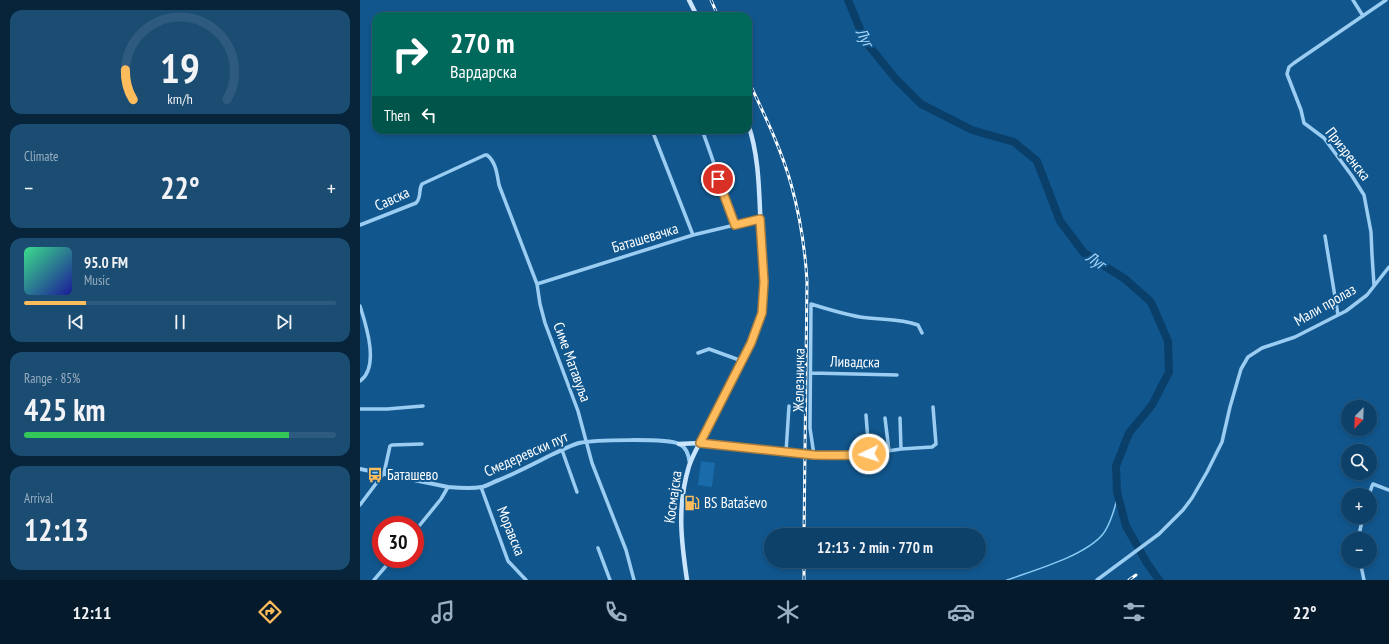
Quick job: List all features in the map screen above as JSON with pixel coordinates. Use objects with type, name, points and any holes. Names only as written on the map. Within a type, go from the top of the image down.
[{"type":"main road","points":[[690,0],[695,12]]},
{"type":"main road","name":"Космајска","points":[[687,580],[681,536],[681,518],[682,504],[690,464],[756,332],[763,305],[764,276],[760,219],[755,155],[750,134]]},
{"type":"main road","points":[[679,444],[700,443]]},
{"type":"street","points":[[1353,0],[1363,16]]},
{"type":"street","name":"Призренска","points":[[1374,285],[1371,232],[1364,194],[1324,138],[1304,123],[1301,110],[1287,74],[1288,67],[1386,0]]},
{"type":"street","points":[[654,134],[693,235]]},
{"type":"street","points":[[704,134],[735,225]]},
{"type":"street","name":"Савска","points":[[360,226],[415,204],[420,198],[420,187],[422,184],[487,155]]},
{"type":"street","name":"Симе Матавуља","points":[[487,155],[492,159],[496,168],[499,185],[537,284],[545,323],[571,392],[592,463],[626,550],[634,580]]},
{"type":"street","name":"Баташевачка","points":[[537,284],[693,235],[760,219]]},
{"type":"street","points":[[1325,236],[1338,315]]},
{"type":"street","name":"Мали пролаз","points":[[1097,580],[1144,546],[1184,510],[1200,485],[1222,442],[1240,369],[1248,357],[1262,348],[1295,337],[1358,303],[1367,295],[1389,267]]},
{"type":"street","name":"Железничка","points":[[814,455],[810,428],[811,304],[859,317],[907,321],[918,325],[922,333]]},
{"type":"street","points":[[360,306],[365,322],[371,355],[366,376],[360,381]]},
{"type":"street","points":[[698,353],[709,349],[742,360]]},
{"type":"street","name":"Ливадска","points":[[811,373],[897,375]]},
{"type":"street","points":[[360,409],[423,406]]},
{"type":"street","points":[[786,452],[789,406]]},
{"type":"street","points":[[700,443],[814,455],[826,454],[853,456],[901,449],[932,447],[936,444],[933,407]]},
{"type":"street","points":[[866,415],[869,454]]},
{"type":"street","points":[[885,418],[889,451]]},
{"type":"street","points":[[900,418],[901,449]]},
{"type":"street","name":"Смедеревски пут","points":[[360,469],[448,487],[482,487],[512,475],[570,446],[587,442],[642,440],[668,441],[679,444]]},
{"type":"street","points":[[360,505],[384,473],[390,446],[422,444]]},
{"type":"street","points":[[679,444],[687,452],[690,464]]},
{"type":"street","points":[[562,450],[577,492]]},
{"type":"street","points":[[1371,488],[1372,485],[1376,485],[1389,490]]},
{"type":"street","points":[[424,520],[441,499],[448,487]]},
{"type":"street","name":"Моравска","points":[[482,487],[508,561],[526,580]]},
{"type":"street","points":[[598,548],[610,580]]},
{"type":"street","points":[[374,580],[384,568]]},
{"type":"street","points":[[1361,568],[1364,580]]},
{"type":"shaded area","points":[[701,461],[715,463],[712,487],[698,485]]},
{"type":"waterway","name":"Луг","points":[[848,0],[865,41],[895,78],[921,104],[972,130],[1014,142],[1037,161],[1060,221],[1084,253],[1125,279],[1151,302],[1168,341],[1169,372],[1152,405],[1129,433],[1116,466],[1117,492],[1126,526],[1147,563],[1159,580]]},
{"type":"waterway","points":[[1007,580],[1059,562],[1095,542],[1108,526],[1118,494]]},
{"type":"railway","points":[[711,0],[716,12]]},
{"type":"railway","points":[[752,88],[772,131],[787,171],[797,208],[805,256],[807,281],[804,528]]},
{"type":"railway","points":[[804,568],[804,580]]},
{"type":"railway","points":[[1129,580],[1136,575]]},
{"type":"place","name":"Баташево","points":[[375,475]]},
{"type":"place","name":"BS Bataševo","points":[[692,503]]},
{"type":"route","points":[[718,179],[735,225],[760,219],[764,276],[764,302],[762,313],[753,338],[700,443],[814,455],[826,454],[853,456],[869,454]]}]
